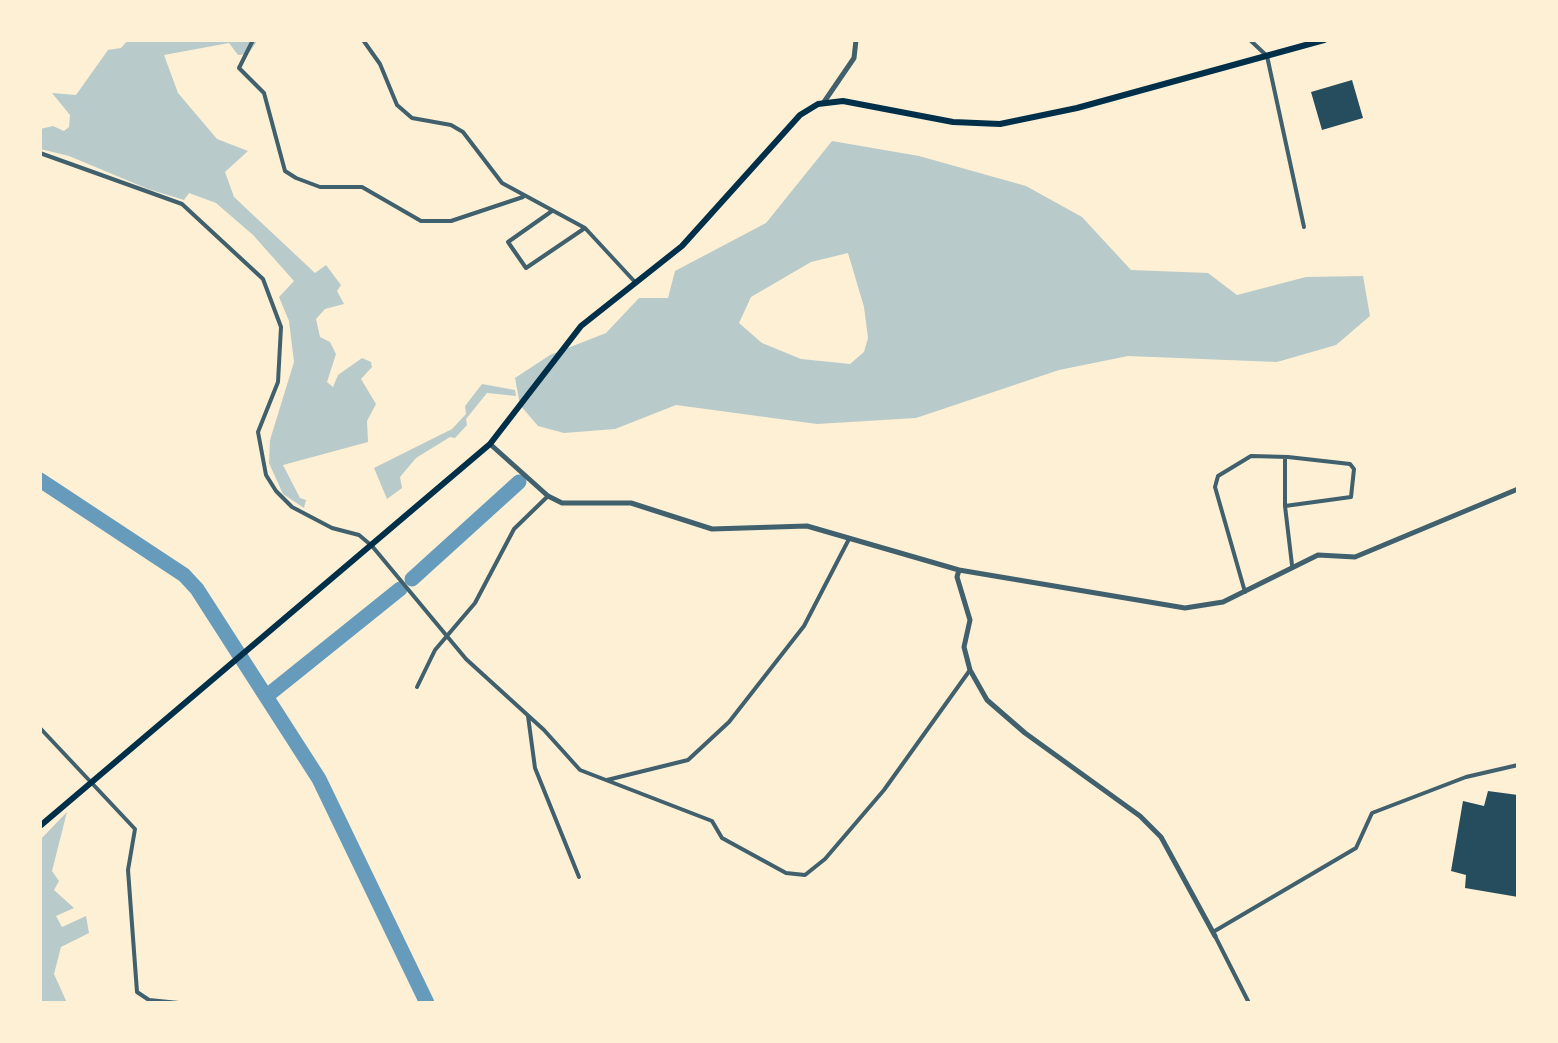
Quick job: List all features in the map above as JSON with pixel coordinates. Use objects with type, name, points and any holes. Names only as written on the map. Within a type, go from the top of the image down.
[{"type":"main road","points":[[40,826],[490,444],[581,326],[695,233],[787,126],[824,102],[843,101],[953,122],[1000,124],[1076,108],[1324,40]]},
{"type":"street","points":[[254,40],[239,68],[264,93],[285,171],[296,178],[320,187],[362,187],[421,221],[451,221],[523,197]]},
{"type":"street","points":[[362,40],[380,64],[398,106],[412,118],[451,125],[462,132],[485,166],[523,197],[585,228],[635,282]]},
{"type":"street","points":[[1250,40],[1267,56],[1304,228]]},
{"type":"street","points":[[824,102],[854,58],[858,41]]},
{"type":"street","points":[[40,154],[182,204],[263,279],[281,327],[278,382],[258,432],[266,475],[292,508],[332,528],[358,535],[372,546],[466,658],[572,764],[712,821],[722,838],[786,873],[805,875],[825,860],[884,790],[970,670]]},
{"type":"street","points":[[552,211],[508,242],[526,268],[585,228]]},
{"type":"street","points":[[490,444],[548,496],[562,503],[631,503],[712,529],[808,526],[958,570],[1171,607],[1202,607],[1245,592],[1318,555],[1355,558],[1518,488]]},
{"type":"street","points":[[1245,592],[1215,487],[1218,476],[1250,456],[1350,464],[1354,469],[1351,497],[1285,506]]},
{"type":"street","points":[[1285,457],[1285,506],[1292,567]]},
{"type":"street","points":[[416,686],[448,633],[474,602],[514,528],[548,496]]},
{"type":"street","points":[[607,780],[688,760],[729,722],[804,626],[850,536]]},
{"type":"street","points":[[958,570],[956,577],[969,610],[964,647],[970,670],[987,700],[1025,733],[1127,806],[1161,837],[1249,1003]]},
{"type":"street","points":[[528,716],[535,768],[579,878]]},
{"type":"street","points":[[40,728],[134,830],[128,870],[138,992],[150,1000],[179,1003]]},
{"type":"street","points":[[1214,934],[1356,848],[1372,812],[1466,777],[1518,765]]},
{"type":"shaded area","points":[[128,40],[258,40],[248,54],[238,55],[229,43],[164,55],[178,93],[217,139],[248,151],[225,172],[234,197],[315,273],[326,265],[341,285],[337,291],[344,304],[325,309],[316,319],[320,337],[330,342],[336,354],[327,382],[333,387],[338,375],[362,358],[371,362],[372,367],[361,379],[376,404],[367,421],[368,442],[283,465],[300,498],[306,500],[304,508],[283,494],[269,463],[270,440],[294,362],[289,321],[279,297],[294,281],[253,235],[216,203],[189,193],[184,200],[148,189],[69,156],[40,149],[40,129],[53,126],[64,131],[69,127],[70,115],[52,93],[76,95],[108,50],[121,48]]},
{"type":"shaded area","points":[[832,141],[919,156],[1026,186],[1082,217],[1131,270],[1208,273],[1237,295],[1306,277],[1363,276],[1370,316],[1336,345],[1277,362],[1128,356],[1059,370],[916,418],[817,424],[676,405],[615,429],[564,433],[538,426],[520,405],[515,378],[550,355],[606,333],[639,298],[668,298],[675,271],[766,223]],"holes":[[[848,253],[864,307],[868,338],[864,352],[850,364],[801,359],[762,343],[739,323],[751,297],[811,262]]]},
{"type":"shaded area","points":[[482,384],[515,390],[516,396],[487,393],[455,438],[450,437],[416,458],[400,477],[402,488],[387,499],[374,468],[452,429],[466,414],[465,406]]},
{"type":"shaded area","points":[[67,812],[52,871],[59,881],[54,890],[74,908],[56,916],[62,927],[86,916],[89,933],[61,947],[54,974],[67,1003],[40,1003],[40,840]]},
{"type":"building","points":[[1352,80],[1363,118],[1322,130],[1311,92]]},
{"type":"building","points":[[1488,791],[1518,795],[1518,897],[1465,888],[1466,875],[1451,871],[1463,801],[1484,806]]},
{"type":"waterway","points":[[40,480],[184,575],[197,589],[319,779],[427,1003]]},
{"type":"waterway","points":[[412,579],[519,482]]},
{"type":"waterway","points":[[268,695],[400,589]]}]
